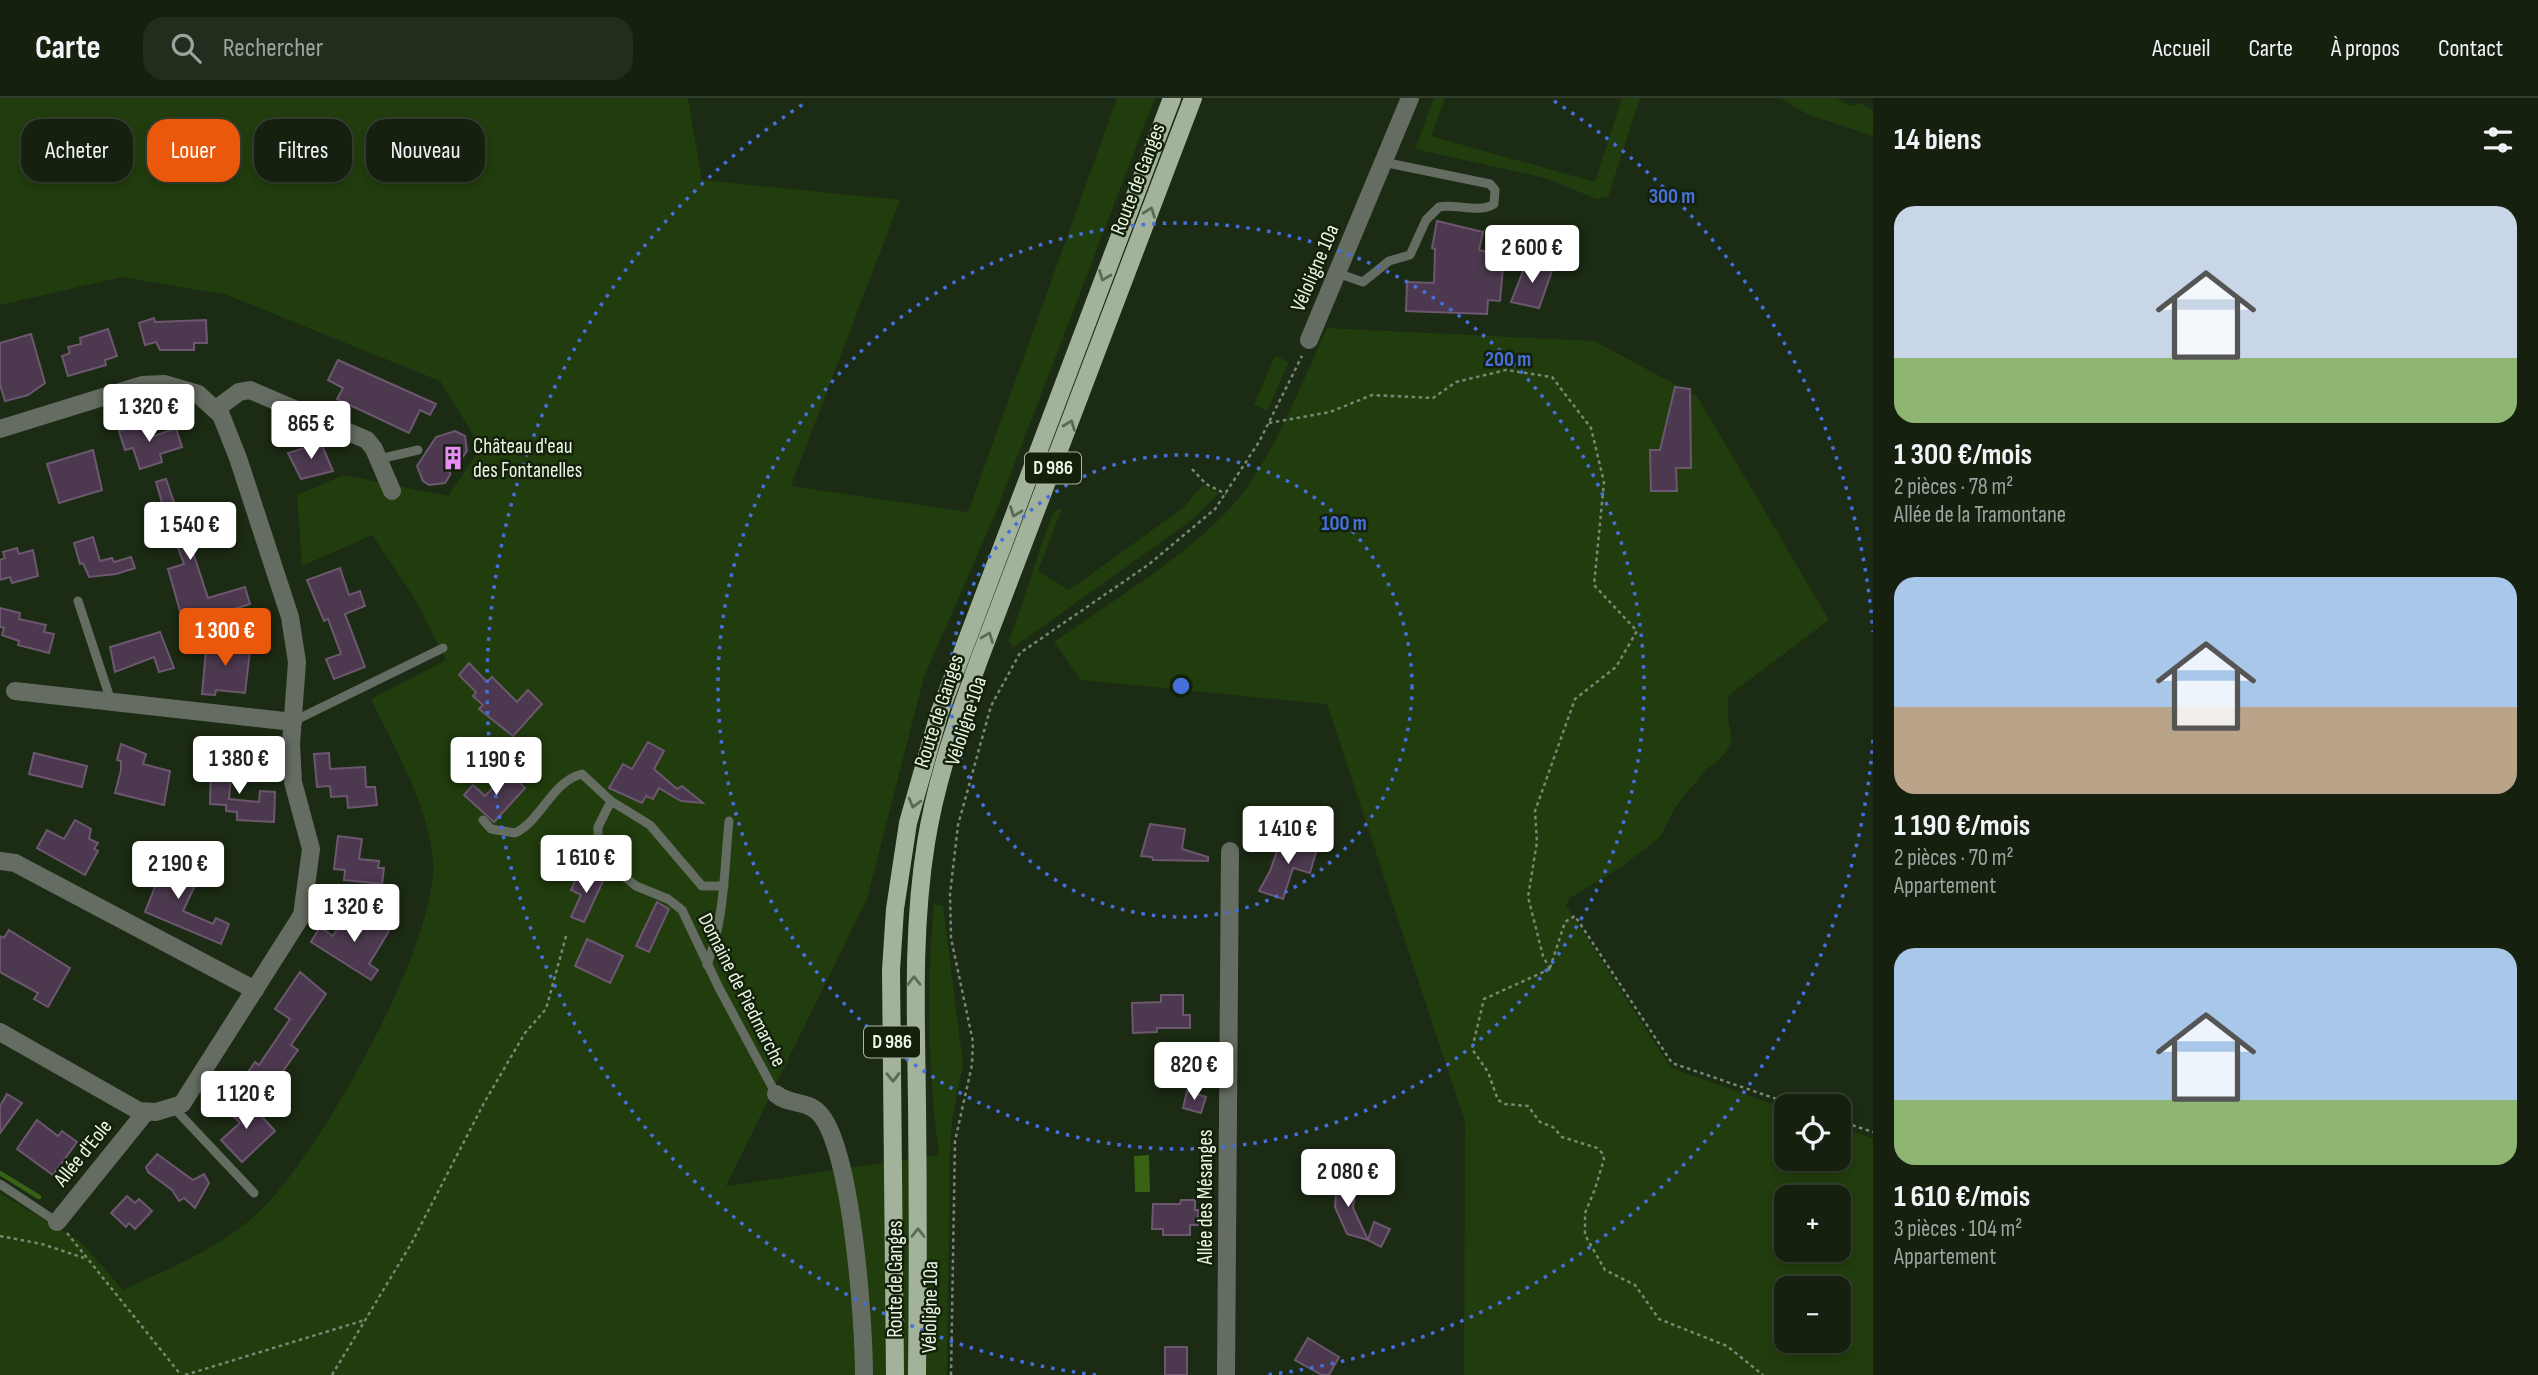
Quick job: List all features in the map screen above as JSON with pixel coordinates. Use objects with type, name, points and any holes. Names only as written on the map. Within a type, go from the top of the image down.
[{"type":"main road","name":"Route de Ganges","points":[[895,1375],[891,970],[895,909],[908,823],[939,713],[1172,98]]},
{"type":"main road","name":"Route de Ganges","points":[[916,1375],[918,1241],[914,981],[917,918],[931,814],[954,729],[1161,181],[1195,98]]},
{"type":"street","name":"Véloligne 10a","points":[[1309,340],[1410,98]]},
{"type":"street","points":[[0,429],[142,385],[164,384],[183,388],[198,394],[216,409],[239,458],[290,617],[297,662],[293,782],[311,849],[302,915],[190,1095],[173,1107],[145,1113],[0,1032]]},
{"type":"street","points":[[216,409],[239,392],[261,393],[367,440],[379,458],[392,491]]},
{"type":"street","points":[[15,691],[293,722]]},
{"type":"street","name":"Allée des Mésanges","points":[[1226,1375],[1230,851]]},
{"type":"street","points":[[0,860],[15,863],[255,990]]},
{"type":"street","points":[[776,1094],[811,1106],[820,1113],[837,1150],[858,1274],[864,1375]]},
{"type":"street","name":"Allée d'Eole","points":[[57,1222],[145,1113]]},
{"type":"lane","points":[[1337,273],[1363,282],[1388,261],[1410,256],[1426,220],[1439,206],[1458,205],[1483,209],[1494,204],[1495,190],[1490,184],[1383,162]]},
{"type":"lane","points":[[379,458],[418,450]]},
{"type":"lane","points":[[78,601],[112,703]]},
{"type":"lane","points":[[293,722],[443,648]]},
{"type":"lane","points":[[483,820],[491,829],[515,833],[527,825],[567,778],[582,774],[611,801]]},
{"type":"lane","name":"Domaine de Piedmarche","points":[[724,886],[702,886],[650,825],[611,801],[598,827],[598,840],[610,864],[636,886],[668,899],[682,910],[707,965],[776,1094]]},
{"type":"lane","points":[[707,965],[724,900],[729,821]]},
{"type":"lane","points":[[173,1107],[254,1193]]},
{"type":"lane","points":[[0,1184],[57,1222]]},
{"type":"path","name":"Véloligne 10a","points":[[951,1375],[955,1141],[972,1065],[973,1042],[951,938],[953,847],[991,706],[1020,653],[1148,565],[1198,526],[1226,494],[1269,423],[1309,340]]},
{"type":"path","points":[[1269,423],[1330,412],[1372,396],[1433,398],[1457,382],[1506,370],[1552,377],[1591,428],[1604,482],[1594,585],[1637,631],[1616,667],[1575,699],[1535,811],[1537,842],[1528,897],[1543,956],[1550,969]]},
{"type":"path","points":[[1192,469],[1206,484],[1226,494]]},
{"type":"path","points":[[1763,1375],[1727,1346],[1659,1319],[1635,1285],[1605,1270],[1585,1235],[1585,1213],[1604,1159],[1602,1153],[1597,1148],[1562,1137],[1553,1127],[1540,1122],[1528,1106],[1506,1104],[1498,1100],[1488,1072],[1472,1049],[1484,999],[1550,969],[1565,922],[1575,916],[1672,1063],[1774,1098]]},
{"type":"path","points":[[332,1375],[411,1244],[484,1103],[525,1033],[546,1009],[566,936]]},
{"type":"path","points":[[1851,1125],[1873,1132]]},
{"type":"path","points":[[57,1222],[183,1375],[365,1320]]},
{"type":"path","points":[[0,1236],[76,1253],[88,1260]]},
{"type":"shaded area","points":[[0,98],[688,98],[702,180],[900,200],[791,486],[968,512],[1117,98],[1155,98],[994,517],[924,677],[867,899],[726,1186],[939,1155],[930,1061],[929,998],[934,904],[943,906],[963,1064],[952,1120],[950,1153],[947,1375],[0,1375],[0,1193],[81,1242],[123,1290],[216,1244],[265,1206],[289,1178],[316,1139],[372,1043],[417,942],[430,898],[433,862],[418,800],[371,699],[446,660],[415,599],[372,535],[302,566],[297,495],[344,475],[448,496],[481,447],[440,381],[227,295],[122,277],[0,305]]},
{"type":"shaded area","points":[[1434,98],[1445,98],[1431,136],[1595,182],[1622,98],[1640,98],[1608,197],[1597,199],[1545,178],[1415,149]]},
{"type":"shaded area","points":[[1780,98],[1836,98],[1851,106],[1859,103],[1873,110],[1873,136],[1807,114]]},
{"type":"shaded area","points":[[1327,328],[1594,341],[1697,396],[1829,620],[1728,696],[1732,740],[1725,754],[1704,772],[1676,806],[1660,837],[1624,865],[1570,898],[1566,905],[1671,1068],[1774,1104],[1774,1171],[1851,1171],[1851,1131],[1873,1138],[1873,1375],[1464,1375],[1465,1122],[1327,704],[1081,680],[1054,642],[1156,572],[1206,532],[1245,490],[1290,411]]},
{"type":"shaded area","points":[[1275,356],[1289,362],[1267,411],[1254,405]]},
{"type":"shaded area","points":[[1203,485],[1219,493],[1192,520],[1014,647],[1008,642],[1053,512],[1062,508],[1038,571],[1069,590],[1183,508]]},
{"type":"shaded area","points":[[1149,1155],[1150,1192],[1135,1192],[1134,1156]]},
{"type":"building","points":[[1437,221],[1483,232],[1479,250],[1504,256],[1500,301],[1488,300],[1487,314],[1406,311],[1407,282],[1434,283],[1435,249],[1432,248]]},
{"type":"building","points":[[1527,261],[1553,268],[1539,308],[1511,302]]},
{"type":"building","points":[[154,318],[155,322],[206,320],[207,343],[194,343],[194,350],[160,350],[156,342],[145,345],[139,323]]},
{"type":"building","points":[[108,329],[117,356],[105,360],[106,365],[68,376],[62,356],[70,353],[68,347],[81,344],[80,338]]},
{"type":"building","points":[[31,334],[45,383],[28,395],[5,401],[0,385],[0,343]]},
{"type":"building","points":[[338,360],[436,404],[430,415],[420,410],[409,433],[337,399],[343,388],[328,380]]},
{"type":"building","points":[[1675,387],[1690,389],[1691,468],[1676,468],[1677,491],[1651,491],[1650,450],[1660,450]]},
{"type":"building","points":[[144,422],[149,438],[176,428],[182,447],[160,454],[162,462],[140,469],[133,448],[125,450],[119,431]]},
{"type":"building","name":"Château d'eau des Fontanelles","points":[[455,431],[465,436],[467,451],[462,458],[451,461],[450,475],[445,483],[429,485],[423,481],[417,466],[436,437]]},
{"type":"building","points":[[321,443],[333,471],[301,479],[288,453]]},
{"type":"building","points":[[93,450],[102,490],[59,503],[47,464]]},
{"type":"building","points":[[166,479],[181,523],[213,513],[217,525],[206,529],[208,534],[189,540],[208,598],[245,587],[250,604],[184,625],[168,569],[184,564],[175,540],[160,545],[148,511],[163,506],[156,482]]},
{"type":"building","points":[[93,537],[100,561],[112,558],[114,562],[131,557],[135,568],[116,574],[89,577],[83,563],[80,564],[74,543]]},
{"type":"building","points":[[17,548],[19,554],[33,550],[38,576],[12,583],[10,577],[0,580],[0,560],[5,558],[3,552]]},
{"type":"building","points":[[340,568],[349,595],[360,591],[365,606],[345,614],[365,667],[334,679],[326,659],[341,654],[328,619],[324,621],[307,580]]},
{"type":"building","points":[[0,608],[20,613],[19,619],[46,625],[44,632],[54,634],[49,653],[18,645],[19,641],[2,635],[4,628],[0,627]]},
{"type":"building","points":[[160,632],[174,668],[159,672],[154,657],[115,672],[110,647]]},
{"type":"building","points":[[214,637],[232,639],[231,649],[250,651],[245,693],[216,690],[215,695],[202,694],[206,650],[213,650]]},
{"type":"building","points":[[469,663],[487,682],[492,677],[517,702],[528,690],[542,704],[513,736],[479,709],[483,705],[473,696],[476,692],[459,675]]},
{"type":"building","points":[[648,742],[664,751],[654,769],[677,789],[682,786],[703,803],[681,801],[659,788],[653,799],[646,796],[642,803],[609,788],[623,764],[632,769]]},
{"type":"building","points":[[121,744],[146,754],[143,764],[170,771],[164,805],[115,793],[121,770],[121,761],[117,760]]},
{"type":"building","points":[[34,753],[87,766],[82,787],[29,774]]},
{"type":"building","points":[[329,753],[330,769],[365,767],[366,787],[375,787],[377,805],[348,808],[347,796],[331,797],[330,786],[317,787],[314,754]]},
{"type":"building","points":[[211,759],[232,761],[229,799],[259,802],[260,791],[275,792],[274,822],[237,820],[237,812],[226,811],[226,805],[210,804]]},
{"type":"building","points":[[508,772],[525,788],[494,822],[464,795],[473,785],[485,796]]},
{"type":"building","points":[[75,820],[91,829],[89,839],[98,843],[94,849],[98,851],[85,875],[37,848],[47,830],[64,839]]},
{"type":"building","points":[[1150,824],[1185,829],[1182,849],[1208,857],[1208,861],[1153,860],[1152,857],[1141,856]]},
{"type":"building","points":[[338,836],[362,839],[359,859],[379,861],[378,868],[384,868],[382,884],[344,880],[345,870],[334,869]]},
{"type":"building","points":[[1300,840],[1318,845],[1310,873],[1293,868],[1283,899],[1259,891],[1270,871],[1280,842],[1298,847]]},
{"type":"building","points":[[145,855],[197,881],[183,911],[213,924],[216,918],[229,924],[221,944],[145,912],[158,879],[138,871]]},
{"type":"building","points":[[591,873],[604,879],[584,922],[571,917],[581,895],[571,890],[578,874],[589,879]]},
{"type":"building","points":[[657,902],[669,909],[649,952],[636,946]]},
{"type":"building","points":[[354,917],[368,926],[372,920],[389,931],[369,964],[378,970],[371,980],[311,942],[320,927],[333,936],[343,919],[351,922]]},
{"type":"building","points":[[9,930],[70,968],[48,1007],[34,999],[38,993],[0,972],[0,936],[4,938]]},
{"type":"building","points":[[587,939],[623,956],[610,983],[575,966]]},
{"type":"building","points":[[300,972],[326,994],[291,1045],[298,1050],[278,1078],[286,1084],[278,1096],[246,1075],[255,1062],[259,1065],[290,1019],[275,1009]]},
{"type":"building","points":[[1161,995],[1183,995],[1183,1015],[1190,1015],[1190,1028],[1157,1028],[1157,1032],[1133,1033],[1132,1003],[1161,1002]]},
{"type":"building","points":[[1187,1091],[1206,1097],[1201,1113],[1183,1108]]},
{"type":"building","points":[[7,1094],[22,1103],[0,1133],[0,1106]]},
{"type":"building","points":[[237,1098],[252,1114],[256,1110],[275,1131],[242,1162],[221,1140],[240,1123],[226,1108]]},
{"type":"building","points":[[37,1120],[58,1136],[62,1131],[77,1142],[53,1175],[17,1149]]},
{"type":"building","points":[[157,1154],[193,1180],[204,1174],[209,1183],[195,1208],[184,1198],[179,1201],[172,1190],[148,1172],[146,1167]]},
{"type":"building","points":[[1337,1181],[1356,1183],[1353,1208],[1368,1240],[1347,1234],[1335,1207]]},
{"type":"building","points":[[127,1196],[135,1203],[139,1199],[152,1211],[135,1229],[129,1223],[126,1227],[111,1213]]},
{"type":"building","points":[[1181,1200],[1195,1200],[1195,1210],[1198,1210],[1198,1225],[1190,1225],[1190,1235],[1163,1235],[1163,1229],[1152,1229],[1153,1204],[1180,1204]]},
{"type":"building","points":[[1374,1222],[1390,1229],[1381,1247],[1368,1240]]},
{"type":"building","points":[[1308,1338],[1339,1357],[1329,1375],[1322,1375],[1295,1360]]},
{"type":"building","points":[[1165,1347],[1187,1347],[1187,1375],[1165,1375]]},
{"type":"waterway","points":[[0,1173],[39,1197]]},
{"type":"place","name":"Château d'eau des Fontanelles","points":[[453,458]]}]
